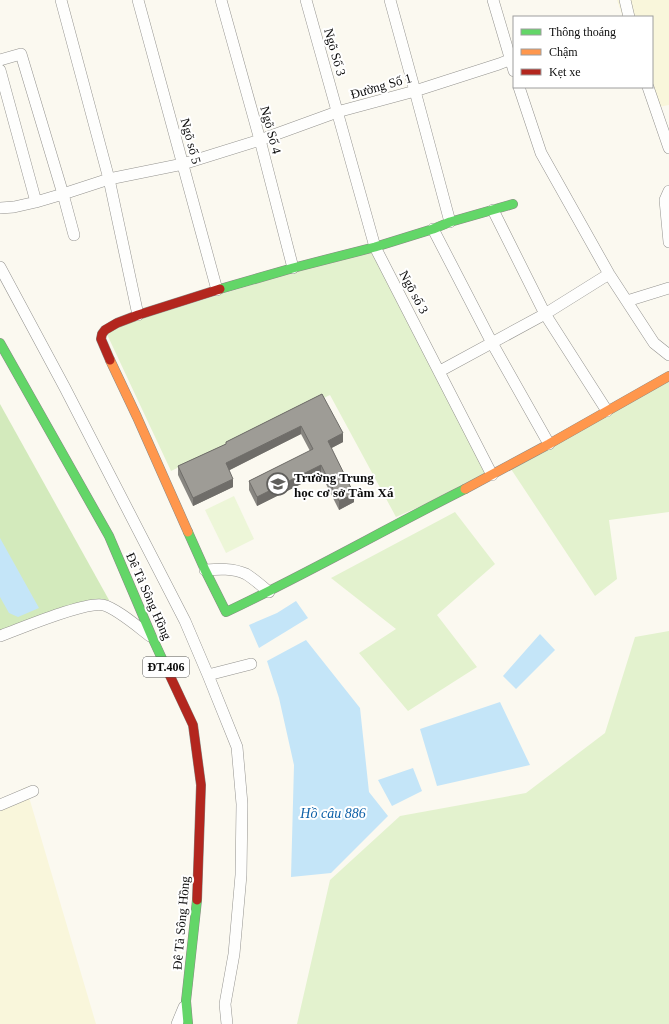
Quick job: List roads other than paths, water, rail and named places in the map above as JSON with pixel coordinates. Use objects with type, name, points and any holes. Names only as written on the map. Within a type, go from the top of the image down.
[{"type":"street","points":[[61,0],[109,179],[138,315]]},
{"type":"street","name":"Ngõ số 5","points":[[138,0],[217,290]]},
{"type":"street","name":"Ngõ Số 4","points":[[221,0],[260,140],[293,268]]},
{"type":"street","name":"Ngõ Số 3","points":[[306,0],[337,112]]},
{"type":"street","points":[[390,0],[416,91],[450,222]]},
{"type":"street","points":[[493,0],[512,58]]},
{"type":"street","points":[[625,0],[628,16]]},
{"type":"street","points":[[0,60],[21,54],[74,235]]},
{"type":"street","name":"Đường Số 1","points":[[0,208],[14,207],[36,202],[109,179],[183,164],[260,140],[337,112],[416,91],[499,64],[512,58]]},
{"type":"street","points":[[0,70],[36,202]]},
{"type":"street","points":[[519,88],[541,154],[609,274],[654,344],[669,355]]},
{"type":"street","points":[[648,88],[669,148]]},
{"type":"street","name":"Ngõ số 3","points":[[337,112],[375,247],[440,371],[492,475]]},
{"type":"street","points":[[669,191],[665,200],[669,242]]},
{"type":"street","points":[[513,204],[450,222],[433,229],[375,247],[293,268],[217,290],[138,315],[118,323],[105,330],[102,334],[101,339],[169,487],[205,570],[226,612],[269,592],[422,510],[492,475],[669,376]]},
{"type":"street","points":[[494,210],[545,314],[607,411]]},
{"type":"street","points":[[433,229],[492,343],[549,444]]},
{"type":"street","points":[[0,267],[69,395],[164,578],[185,621],[237,747],[242,804],[241,875],[234,954],[225,1004],[227,1024]]},
{"type":"street","points":[[440,371],[545,314],[609,274]]},
{"type":"street","points":[[627,301],[669,288]]},
{"type":"street","name":"Đê Tả Sông Hồng","points":[[0,343],[109,536],[152,637],[193,725],[201,784],[198,893],[186,1001],[188,1024]]},
{"type":"street","points":[[205,570],[235,570],[246,574],[269,592]]},
{"type":"street","points":[[0,636],[72,610],[102,605],[112,609],[152,637]]},
{"type":"street","points":[[208,675],[251,664]]},
{"type":"street","points":[[0,805],[33,791]]},
{"type":"street","points":[[177,1024],[186,1001]]},
{"type":"water","points":[[0,538],[39,608],[18,617],[9,613],[0,597]]},
{"type":"water","points":[[296,601],[308,618],[259,648],[249,625],[277,613]]},
{"type":"water","points":[[540,634],[555,650],[516,689],[503,676]]},
{"type":"water","name":"Hồ câu 886","points":[[306,640],[360,708],[369,792],[388,816],[331,873],[291,877],[294,765],[279,698],[267,661]]},
{"type":"water","points":[[500,702],[530,765],[437,786],[420,729]]},
{"type":"water","points":[[413,768],[422,791],[392,806],[378,780]]},
{"type":"place","name":"Trường Trung học cơ sở Tàm Xá","points":[[278,484]]}]
